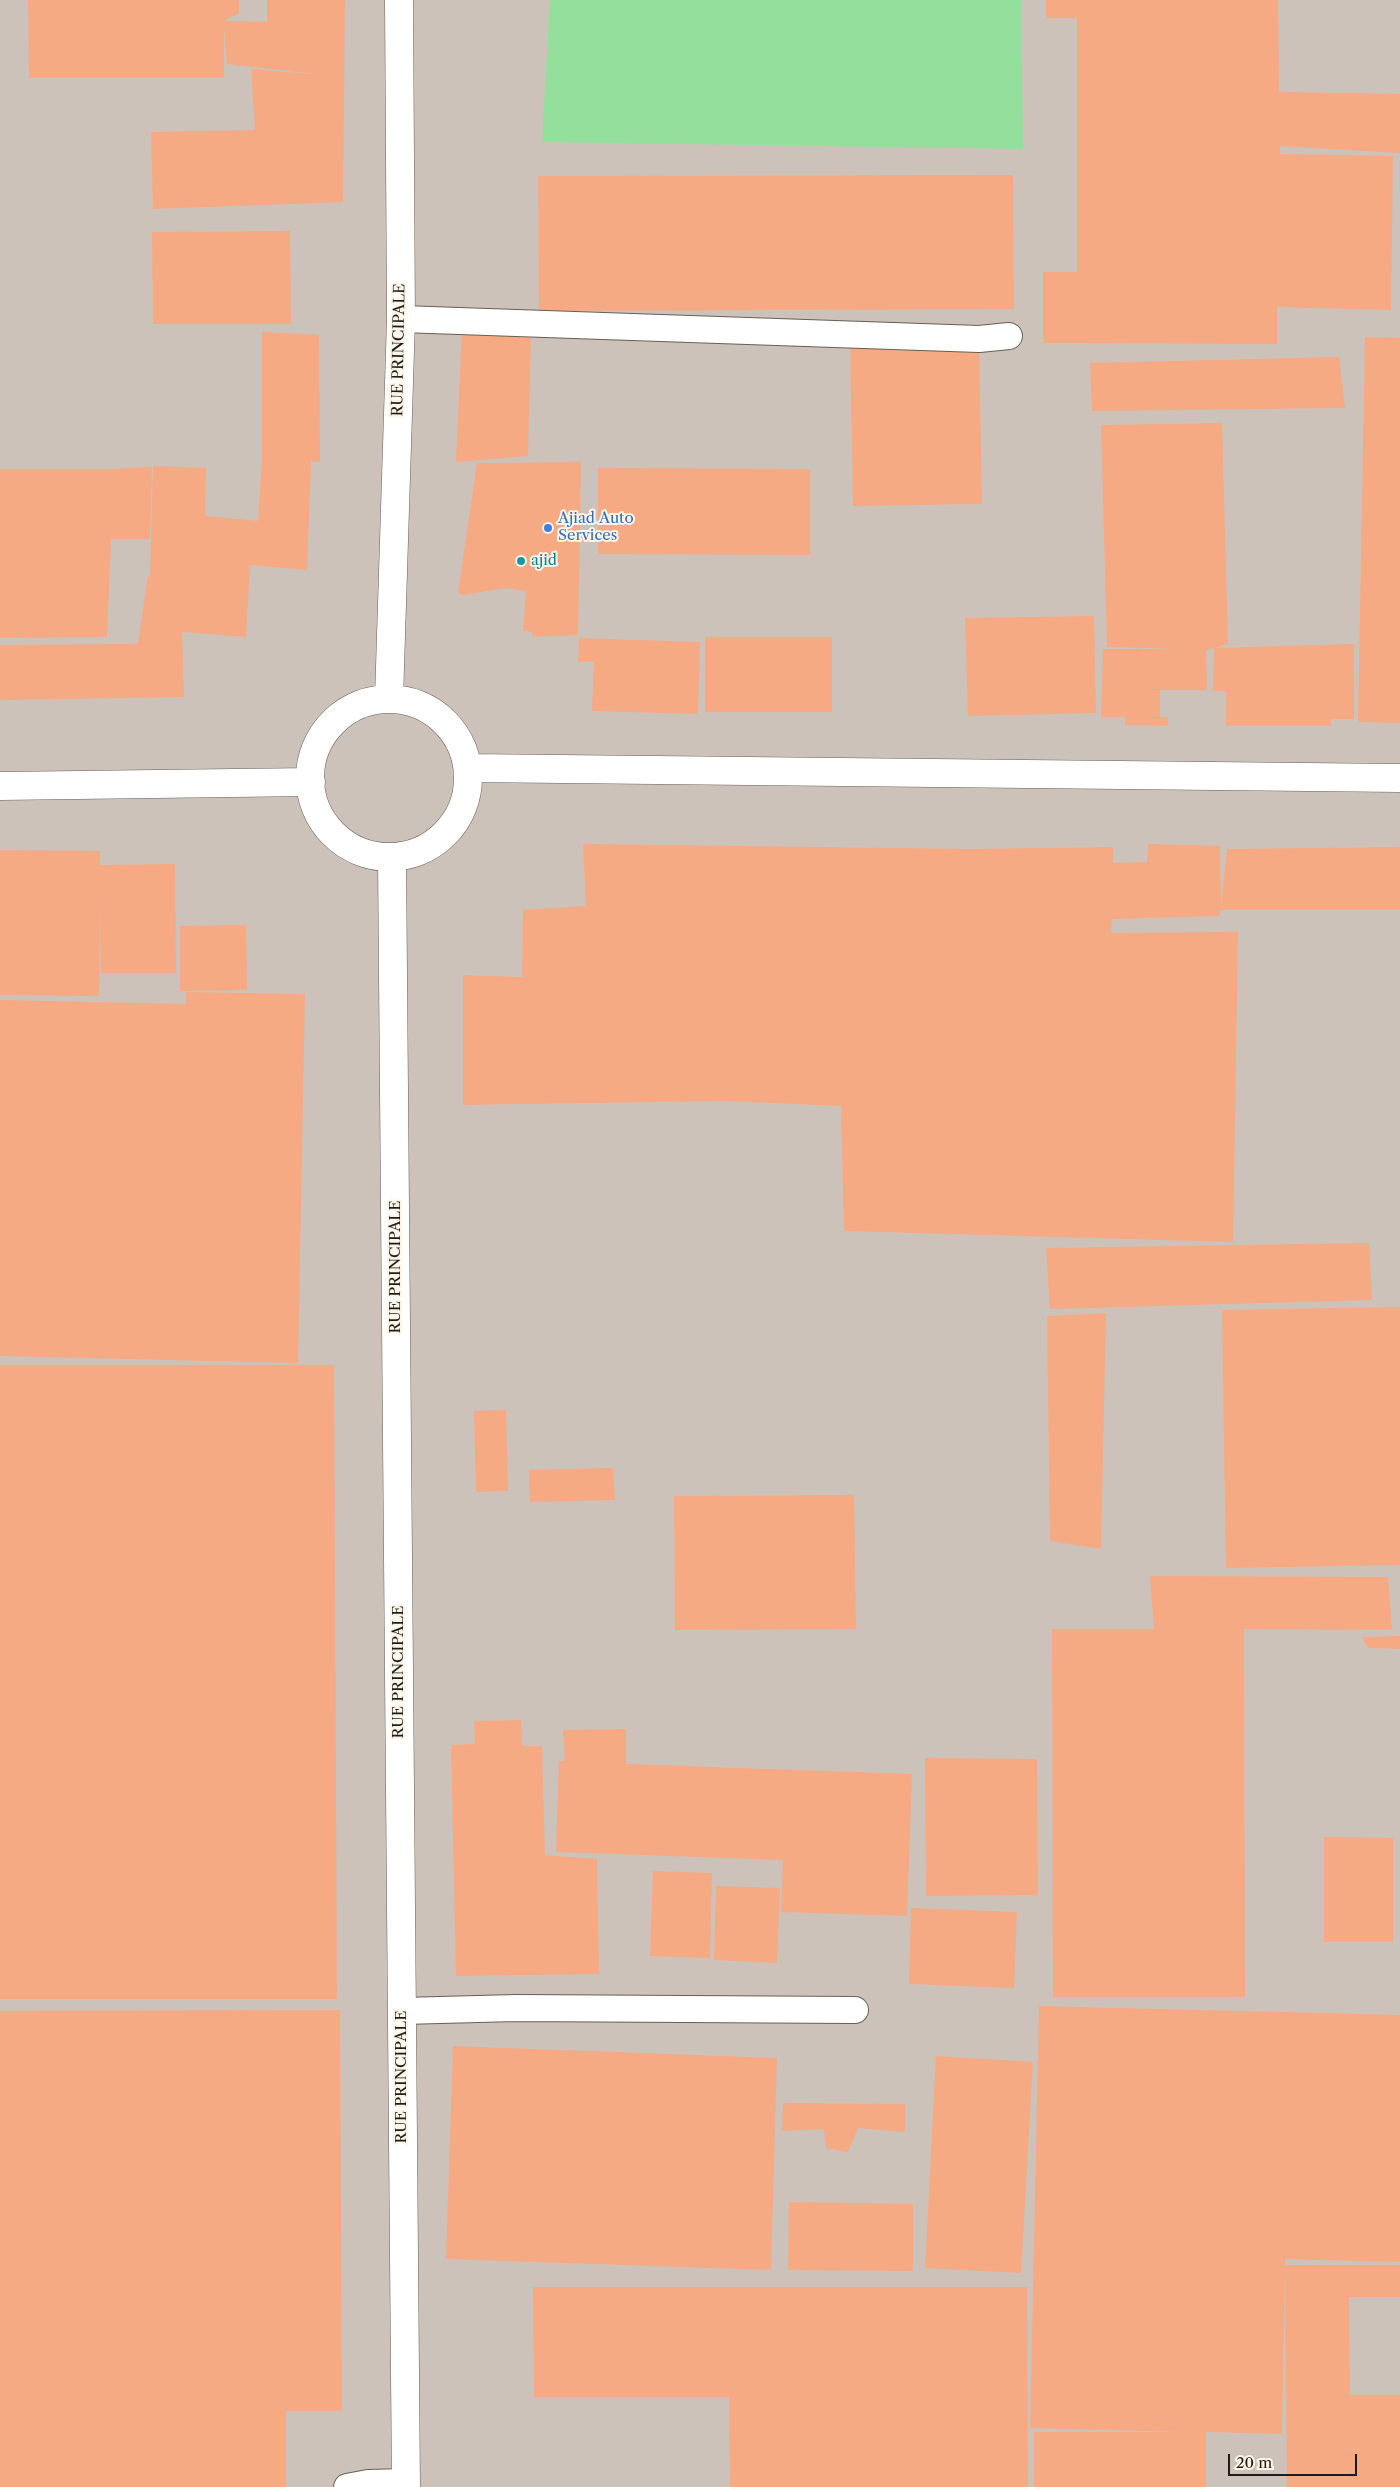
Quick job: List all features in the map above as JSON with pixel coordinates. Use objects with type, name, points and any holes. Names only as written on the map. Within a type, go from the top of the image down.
[{"type":"street","name":"RUE PRINCIPALE","points":[[389,699],[400,319],[399,0]]},
{"type":"street","points":[[389,699],[426,708],[442,718],[454,732],[463,749],[468,768],[467,794],[458,818],[441,839],[419,852],[392,858],[375,856],[343,842],[320,815],[311,782],[312,761],[320,741],[332,724],[348,711],[368,702],[389,699]]},
{"type":"street","points":[[468,768],[1400,778]]},
{"type":"street","points":[[0,786],[311,782]]},
{"type":"street","name":"RUE PRINCIPALE","points":[[392,858],[406,2484]]},
{"type":"lane","points":[[400,319],[968,339],[1009,336]]},
{"type":"lane","points":[[402,2011],[516,2008],[855,2010]]},
{"type":"lane","points":[[347,2487],[368,2483],[406,2484]]},
{"type":"shaded area","points":[[0,0],[1400,0],[1400,2487],[0,2487]]},
{"type":"green space","points":[[550,0],[1021,0],[1023,149],[542,142]]},
{"type":"building","points":[[28,0],[239,0],[239,13],[224,21],[267,22],[267,0],[345,0],[343,202],[153,209],[151,132],[255,130],[251,69],[324,75],[227,64],[224,27],[224,78],[29,78]]},
{"type":"building","points":[[1046,0],[1278,0],[1279,92],[1400,94],[1400,153],[1280,146],[1280,154],[1393,156],[1391,310],[1277,307],[1277,344],[1043,343],[1043,272],[1077,272],[1077,18],[1046,18]]},
{"type":"building","points":[[1013,175],[1014,309],[539,311],[538,176]]},
{"type":"building","points":[[290,231],[291,324],[153,324],[152,232]]},
{"type":"building","points":[[462,328],[531,332],[528,456],[456,462]]},
{"type":"building","points":[[262,332],[319,335],[320,462],[311,461],[307,570],[250,565],[246,637],[182,632],[184,697],[0,700],[0,645],[138,644],[148,576],[150,576],[153,466],[206,468],[205,516],[258,521],[262,460]]},
{"type":"building","points":[[1365,337],[1400,338],[1400,723],[1358,722]]},
{"type":"building","points":[[979,339],[982,504],[853,506],[850,342]]},
{"type":"building","points":[[1339,357],[1345,408],[1092,411],[1090,363]]},
{"type":"building","points":[[1222,423],[1228,644],[1206,650],[1207,690],[1160,690],[1160,717],[1168,717],[1168,726],[1125,725],[1125,717],[1101,717],[1103,649],[1180,649],[1107,647],[1101,425]]},
{"type":"building","name":"ajid","points":[[581,462],[578,635],[532,637],[533,632],[523,631],[526,591],[505,588],[464,595],[458,593],[477,463]]},
{"type":"building","points":[[152,467],[150,539],[111,539],[107,637],[0,638],[0,469]]},
{"type":"building","points":[[598,468],[810,469],[810,555],[598,554]]},
{"type":"building","points":[[1094,616],[1096,713],[968,716],[965,618]]},
{"type":"building","points":[[705,637],[832,637],[832,712],[705,712]]},
{"type":"building","points":[[579,638],[700,642],[698,714],[592,711],[594,662],[578,662]]},
{"type":"building","points":[[1354,644],[1354,719],[1331,719],[1331,726],[1226,726],[1226,691],[1213,691],[1214,648]]},
{"type":"building","points":[[583,844],[971,849],[1113,847],[1113,863],[1147,862],[1148,844],[1220,846],[1221,908],[1227,849],[1400,847],[1400,910],[1221,910],[1220,916],[1112,919],[1111,933],[1238,932],[1233,1242],[844,1231],[841,1106],[724,1101],[463,1105],[463,975],[522,977],[523,910],[586,906]]},
{"type":"building","points":[[0,850],[100,851],[100,865],[175,864],[176,973],[101,973],[100,905],[99,996],[0,995]]},
{"type":"building","points":[[246,925],[247,990],[180,991],[180,926]]},
{"type":"building","points":[[186,992],[305,994],[298,1363],[0,1356],[0,1000],[186,1004]]},
{"type":"building","points":[[1369,1243],[1372,1300],[1050,1309],[1046,1248]]},
{"type":"building","points":[[1400,1307],[1400,1565],[1226,1568],[1222,1310]]},
{"type":"building","points":[[1106,1313],[1101,1549],[1050,1541],[1047,1316]]},
{"type":"building","points":[[0,1365],[334,1365],[337,1999],[0,1999]]},
{"type":"building","points":[[506,1410],[508,1491],[476,1492],[474,1411]]},
{"type":"building","points":[[613,1468],[615,1500],[530,1502],[529,1470]]},
{"type":"building","points":[[854,1495],[856,1629],[675,1630],[674,1496]]},
{"type":"building","points":[[1150,1576],[1388,1577],[1392,1630],[1244,1629],[1245,1997],[1053,1997],[1052,1629],[1154,1629]]},
{"type":"building","points":[[1400,1636],[1400,1649],[1368,1648],[1362,1637]]},
{"type":"building","points":[[521,1720],[522,1746],[542,1746],[545,1855],[597,1859],[599,1974],[456,1976],[451,1745],[475,1744],[474,1721]]},
{"type":"building","points":[[626,1729],[626,1764],[912,1774],[907,1916],[781,1912],[783,1860],[556,1852],[559,1761],[565,1761],[563,1730]]},
{"type":"building","points":[[925,1758],[1037,1759],[1038,1895],[926,1896]]},
{"type":"building","points":[[1324,1837],[1393,1838],[1393,1942],[1324,1942]]},
{"type":"building","points":[[653,1871],[712,1873],[710,1958],[650,1956]]},
{"type":"building","points":[[716,1886],[780,1888],[777,1963],[714,1960]]},
{"type":"building","points":[[911,1908],[1017,1912],[1014,1988],[909,1984]]},
{"type":"building","points":[[1039,2006],[1400,2015],[1400,2262],[1285,2259],[1285,2265],[1400,2265],[1400,2297],[1349,2297],[1350,2395],[1400,2395],[1400,2487],[1287,2487],[1285,2268],[1282,2434],[1206,2432],[1206,2487],[1034,2487],[1034,2432],[1183,2432],[1030,2428]]},
{"type":"building","points":[[340,2010],[342,2411],[286,2411],[286,2487],[0,2487],[0,2011]]},
{"type":"building","points":[[453,2046],[777,2058],[771,2270],[446,2259]]},
{"type":"building","points":[[936,2056],[1033,2062],[1021,2273],[925,2268]]},
{"type":"building","points":[[783,2103],[905,2104],[905,2132],[858,2128],[848,2152],[826,2148],[824,2129],[782,2131]]},
{"type":"building","points":[[789,2202],[913,2204],[913,2271],[788,2270]]},
{"type":"building","points":[[533,2287],[1027,2287],[1028,2487],[730,2487],[729,2397],[534,2397]]},
{"type":"place","name":"Ajiad Auto Services","points":[[548,528]]},
{"type":"place","name":"ajid","points":[[521,561]]}]
